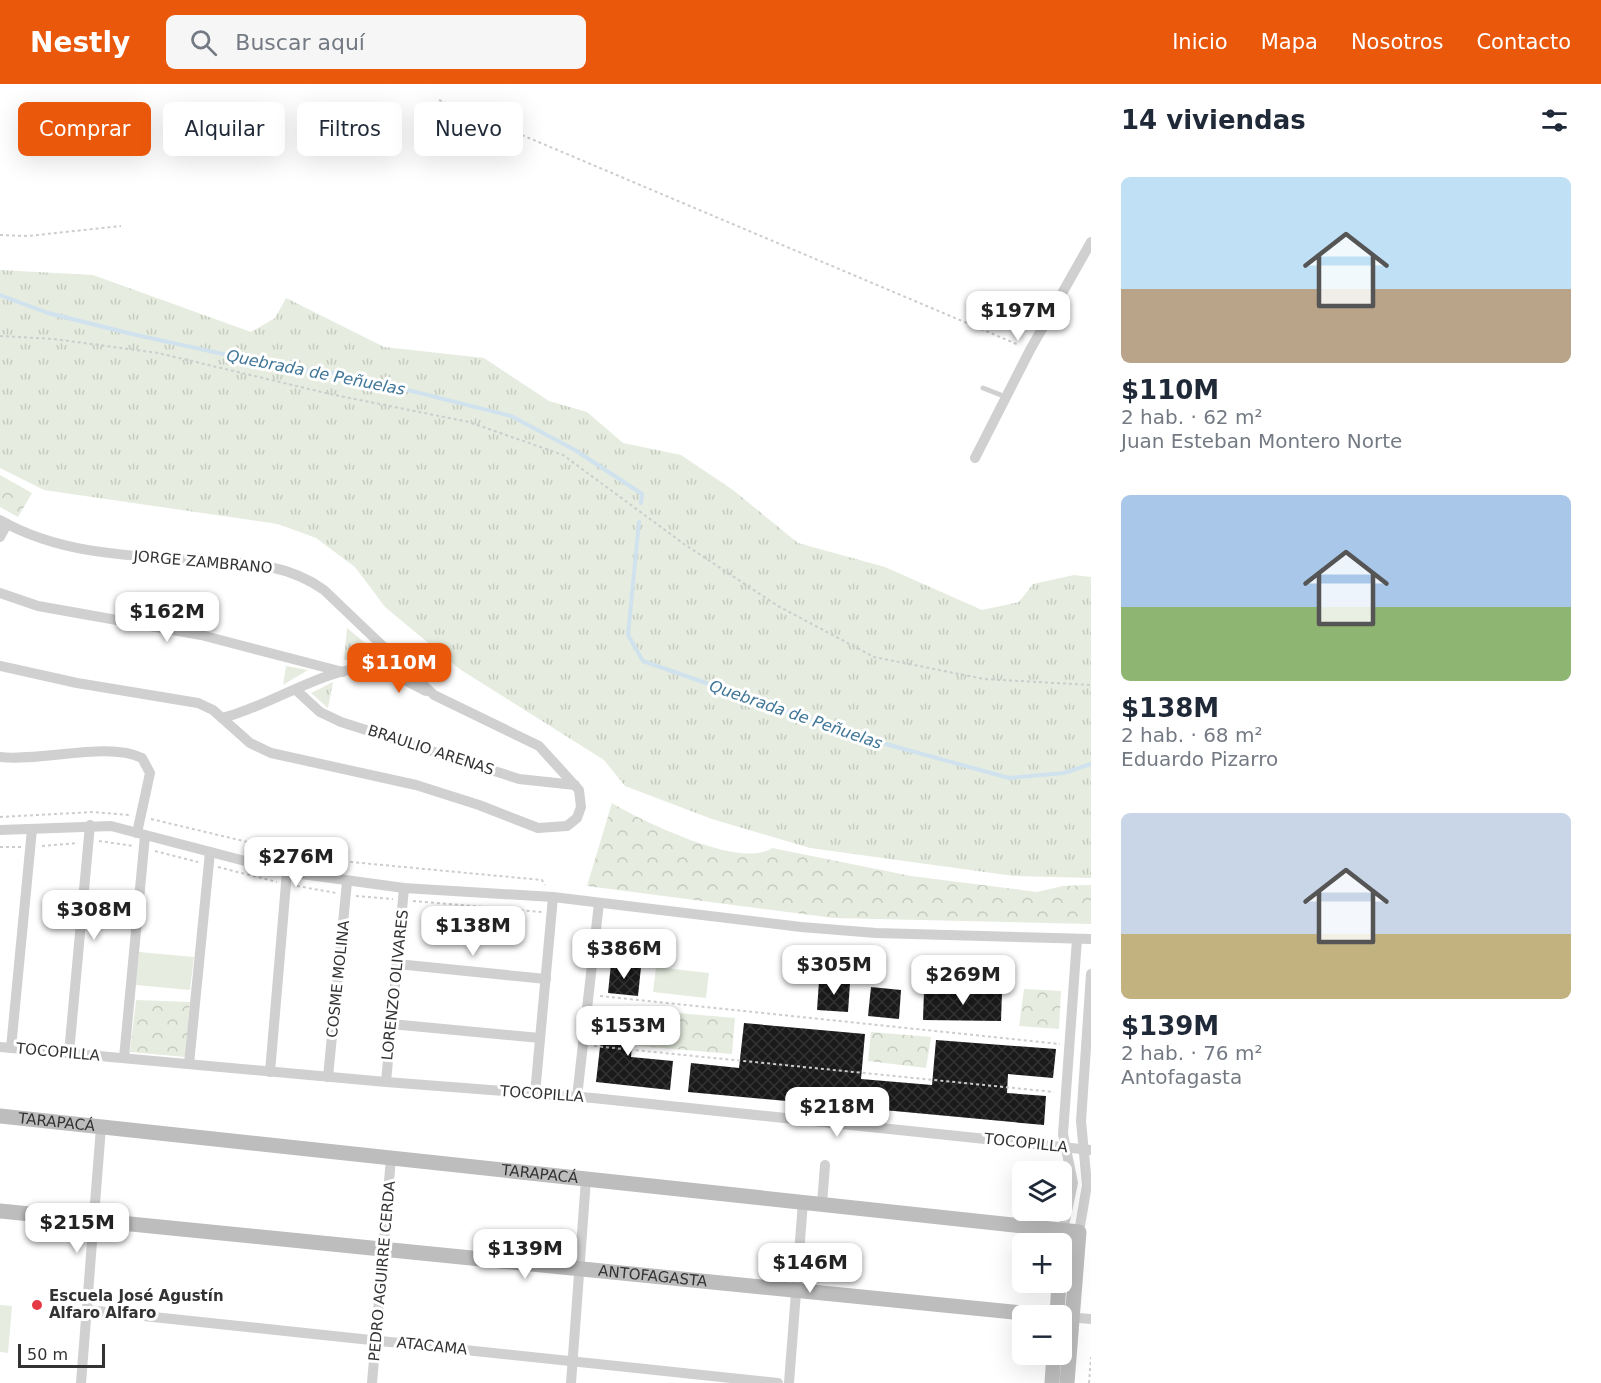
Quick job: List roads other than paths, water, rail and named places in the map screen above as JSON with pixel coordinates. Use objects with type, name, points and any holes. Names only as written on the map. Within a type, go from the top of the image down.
[{"type":"main road","name":"TARAPACÁ","points":[[0,1116],[822,1204],[1033,1233]]},
{"type":"main road","name":"ANTOFAGASTA","points":[[0,1211],[1012,1311]]},
{"type":"main road","name":"TARAPACÁ","points":[[1072,1234],[1079,1232]]},
{"type":"main road","points":[[1063,1305],[1079,1232]]},
{"type":"main road","points":[[1052,1383],[1053,1365]]},
{"type":"main road","points":[[1065,1365],[1067,1383]]},
{"type":"street","points":[[975,458],[1030,350],[1091,242]]},
{"type":"street","points":[[0,537],[3,522]]},
{"type":"street","name":"JORGE ZAMBRANO","points":[[3,522],[58,543],[97,552],[264,565],[285,569],[305,577],[324,590],[434,695],[539,746],[575,785]]},
{"type":"street","points":[[0,593],[38,606],[201,635],[343,672]]},
{"type":"street","points":[[376,668],[388,651]]},
{"type":"street","points":[[0,666],[77,684],[198,703],[222,718],[241,736],[270,753],[416,785],[479,805],[530,826],[546,829],[567,826],[577,818],[581,807],[581,796],[575,785]]},
{"type":"street","points":[[222,718],[243,714],[343,672],[376,668],[434,695]]},
{"type":"street","name":"BRAULIO ARENAS","points":[[296,690],[320,712],[341,722],[519,779],[575,785]]},
{"type":"street","points":[[0,757],[32,759],[103,751],[137,755],[146,762],[150,773],[141,817],[124,1058]]},
{"type":"street","points":[[69,1053],[90,825]]},
{"type":"street","points":[[0,830],[111,826],[287,872],[404,888],[553,897],[865,932],[1091,939]]},
{"type":"street","points":[[6,1047],[32,829]]},
{"type":"street","points":[[189,1064],[210,852]]},
{"type":"street","points":[[270,1072],[287,872]]},
{"type":"street","name":"COSME MOLINA","points":[[328,1077],[347,882]]},
{"type":"street","name":"LORENZO OLIVARES","points":[[386,1082],[404,888]]},
{"type":"street","points":[[535,1094],[553,897]]},
{"type":"street","points":[[577,1097],[598,903]]},
{"type":"street","points":[[1063,1233],[1073,1183],[1065,1147],[1066,1093],[1077,939]]},
{"type":"street","points":[[397,964],[546,979]]},
{"type":"street","points":[[1079,1232],[1088,1185],[1088,1149],[1081,1121],[1091,974]]},
{"type":"street","points":[[391,1024],[540,1038]]},
{"type":"street","name":"TOCOPILLA","points":[[6,1047],[270,1072],[577,1097],[1088,1149]]},
{"type":"street","points":[[81,1383],[101,1127]]},
{"type":"street","name":"PEDRO AGUIRRE CERDA","points":[[372,1383],[391,1158]]},
{"type":"street","points":[[822,1204],[825,1165]]},
{"type":"street","points":[[570,1383],[586,1179]]},
{"type":"street","points":[[789,1383],[802,1202]]},
{"type":"street","name":"ATACAMA","points":[[87,1310],[778,1383]]},
{"type":"street","name":"ANTOFAGASTA","points":[[1072,1317],[1091,1319]]},
{"type":"lane","points":[[983,388],[1006,397]]},
{"type":"waterway","name":"Quebrada de Peñuelas","points":[[0,295],[48,313],[132,334],[291,369],[344,374],[511,416],[575,450],[642,494],[641,503]]},
{"type":"waterway","name":"Quebrada de Peñuelas","points":[[639,522],[628,635],[643,661],[857,736],[1009,778],[1064,773],[1091,764]]},
{"type":"place","name":"Escuela José Agustín Alfaro Alfaro","points":[[37,1305]]}]
